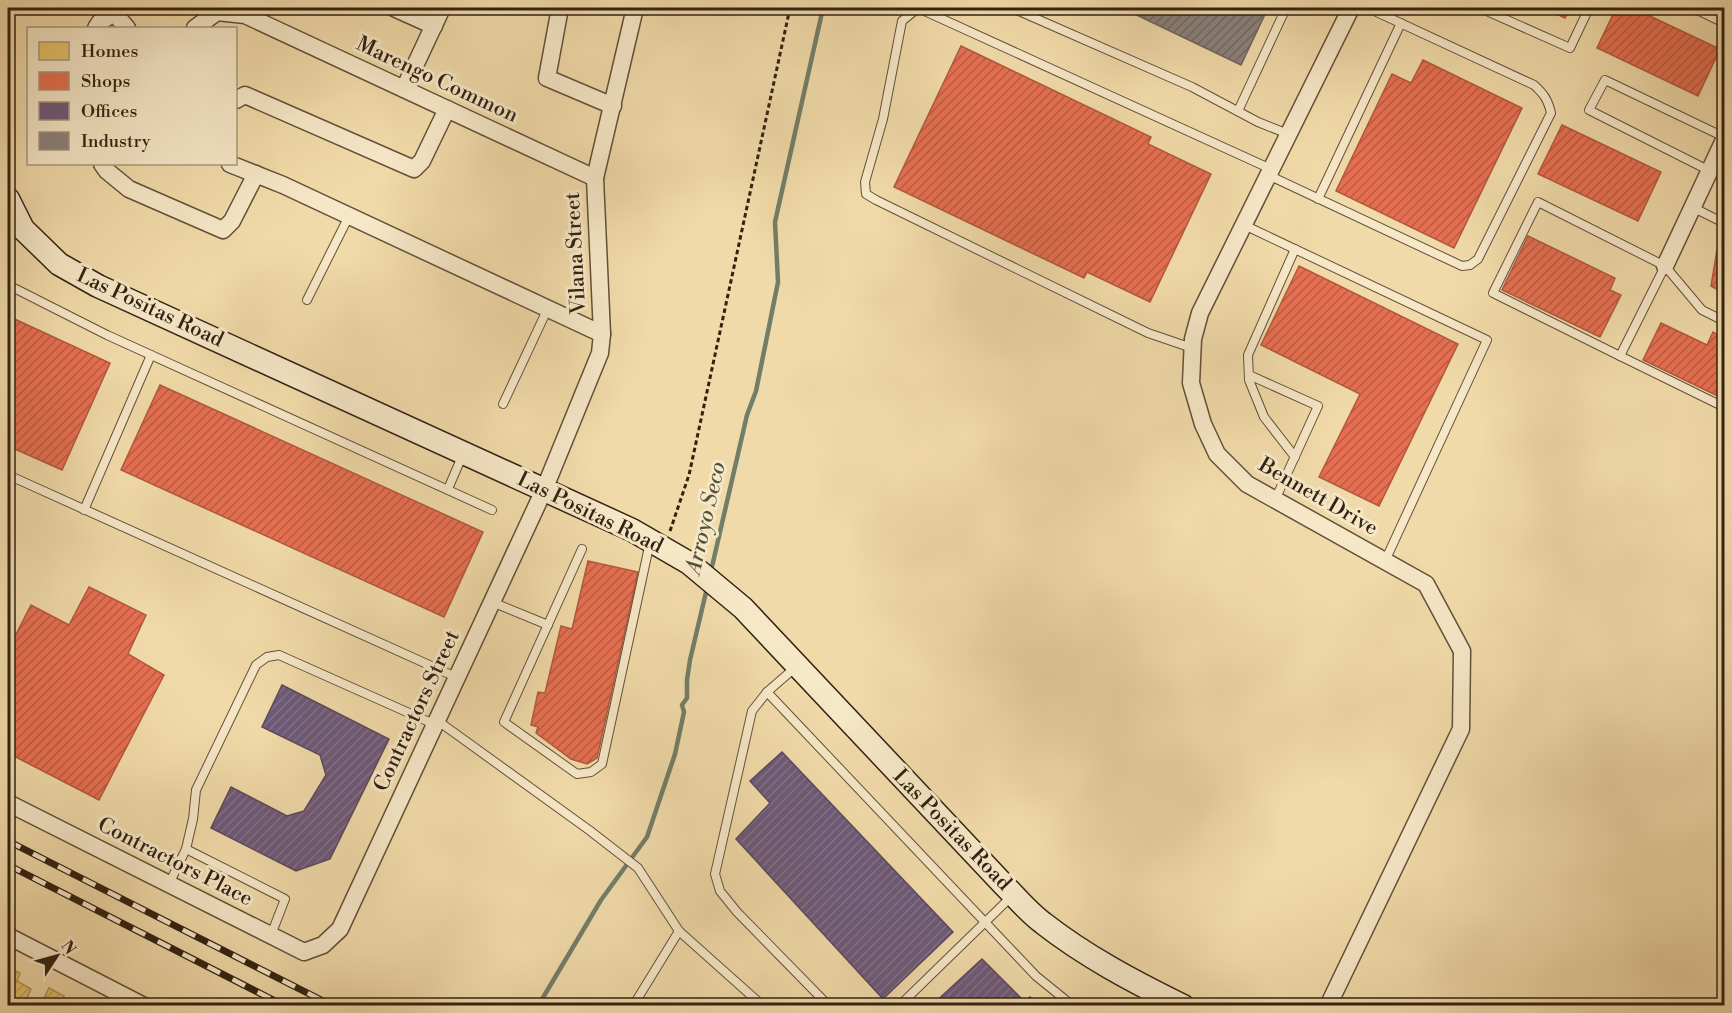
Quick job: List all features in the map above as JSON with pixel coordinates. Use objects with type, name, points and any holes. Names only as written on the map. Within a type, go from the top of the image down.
[{"type":"main road","name":"Las Positas Road","points":[[8,199],[23,229],[59,264],[98,286],[632,530],[689,563],[743,608],[1041,922],[1088,955],[1176,1004]]},
{"type":"street","points":[[394,8],[434,26]]},
{"type":"street","points":[[404,89],[442,8]]},
{"type":"street","points":[[560,8],[547,78],[613,106]]},
{"type":"street","name":"Vilana Street","points":[[544,490],[600,353],[602,334],[595,178],[635,8]]},
{"type":"street","name":"Bennett Drive","points":[[1328,1005],[1461,729],[1462,651],[1426,584],[1247,484],[1217,454],[1203,424],[1191,383],[1193,339],[1200,313],[1351,8]]},
{"type":"street","name":"Marengo Common","points":[[196,27],[217,12],[229,10],[245,15],[595,178]]},
{"type":"street","points":[[97,27],[100,21],[114,12],[126,27]]},
{"type":"street","points":[[237,99],[245,94],[414,169],[422,161],[447,109]]},
{"type":"street","points":[[1665,266],[1692,207],[1716,167],[1725,139]]},
{"type":"street","points":[[103,165],[129,189],[223,230],[232,222],[256,174]]},
{"type":"street","points":[[233,165],[349,216],[602,334]]},
{"type":"street","name":"Contractors Street","points":[[323,945],[340,929],[544,490]]},
{"type":"street","name":"Contractors Place","points":[[8,803],[304,952],[323,945]]},
{"type":"street","points":[[8,936],[119,1000],[144,1005]]},
{"type":"lane","points":[[1192,348],[1148,333],[866,194],[865,182],[883,119],[902,21],[918,8],[1270,172],[1318,199],[1462,266],[1470,265],[1478,259],[1551,113],[1549,102],[1534,85],[1368,8]]},
{"type":"lane","points":[[1012,8],[1192,87],[1258,122],[1288,134]]},
{"type":"lane","points":[[1238,111],[1286,8]]},
{"type":"lane","points":[[1480,8],[1570,48],[1589,8]]},
{"type":"lane","points":[[1693,8],[1725,23]]},
{"type":"lane","points":[[1318,199],[1401,23]]},
{"type":"lane","points":[[1716,167],[1589,110],[1605,80],[1725,139]]},
{"type":"lane","points":[[1725,321],[1702,310],[1665,266],[1538,202],[1493,293],[1725,407]]},
{"type":"lane","points":[[1692,207],[1725,223]]},
{"type":"lane","points":[[307,300],[349,216]]},
{"type":"lane","points":[[1244,225],[1487,340],[1385,561]]},
{"type":"lane","points":[[1295,249],[1248,355],[1249,380],[1264,417],[1295,457]]},
{"type":"lane","points":[[1620,357],[1665,266]]},
{"type":"lane","points":[[8,285],[151,355],[492,510]]},
{"type":"lane","points":[[502,404],[548,308]]},
{"type":"lane","points":[[84,510],[151,355]]},
{"type":"lane","points":[[1249,375],[1318,406],[1275,500]]},
{"type":"lane","points":[[448,489],[464,453]]},
{"type":"lane","points":[[8,475],[458,678]]},
{"type":"lane","points":[[582,549],[504,722],[577,774],[591,772],[602,764],[657,544]]},
{"type":"lane","points":[[492,602],[548,625]]},
{"type":"lane","points":[[169,884],[186,849],[193,819],[196,790],[256,665],[267,657],[279,655],[437,723],[589,830],[638,868],[679,931],[763,1005]]},
{"type":"lane","points":[[797,665],[767,692],[752,711],[715,874],[720,891],[737,912],[829,1005]]},
{"type":"lane","points":[[767,692],[1036,976],[1073,1005]]},
{"type":"lane","points":[[186,849],[285,899],[271,936]]},
{"type":"lane","points":[[899,1005],[1013,894]]},
{"type":"lane","points":[[633,1005],[679,931]]},
{"type":"path","points":[[657,544],[689,475],[790,8]]},
{"type":"path","points":[[1717,1005],[1725,991]]},
{"type":"building: Homes","points":[[8,967],[20,973],[17,981],[31,989],[23,1006],[8,1006]]},
{"type":"building: Homes","points":[[49,988],[64,996],[61,1004],[64,1006],[40,1006]]},
{"type":"building: Shops","points":[[1544,8],[1570,8],[1565,18]]},
{"type":"building: Shops","points":[[1616,8],[1633,8],[1720,49],[1698,96],[1597,48]]},
{"type":"building: Shops","points":[[961,46],[1151,137],[1148,144],[1211,174],[1150,302],[1087,272],[1084,278],[894,187]]},
{"type":"building: Shops","points":[[1423,60],[1522,108],[1454,248],[1336,191],[1392,74],[1411,83]]},
{"type":"building: Shops","points":[[1562,125],[1661,172],[1638,221],[1538,174]]},
{"type":"building: Shops","points":[[1528,236],[1615,278],[1610,290],[1621,295],[1600,337],[1502,290]]},
{"type":"building: Shops","points":[[1717,250],[1724,254],[1724,293],[1711,286]]},
{"type":"building: Shops","points":[[1299,266],[1458,344],[1379,506],[1319,477],[1360,394],[1261,345]]},
{"type":"building: Shops","points":[[8,316],[110,363],[62,470],[8,446]]},
{"type":"building: Shops","points":[[1661,323],[1707,345],[1713,332],[1724,338],[1724,399],[1643,360]]},
{"type":"building: Shops","points":[[160,385],[483,532],[444,617],[121,470]]},
{"type":"building: Shops","points":[[588,561],[638,572],[597,758],[587,764],[571,759],[536,733],[538,727],[531,725],[538,692],[545,693],[561,626],[572,629]]},
{"type":"building: Shops","points":[[89,587],[146,615],[128,654],[164,675],[99,800],[8,753],[8,650],[31,605],[69,625]]},
{"type":"building: Offices","points":[[282,685],[389,739],[330,859],[296,871],[211,828],[231,787],[287,816],[304,811],[326,775],[320,755],[262,727]]},
{"type":"building: Offices","points":[[782,752],[953,932],[883,999],[736,839],[770,803],[750,781]]},
{"type":"building: Offices","points":[[982,959],[1024,1001],[1030,997],[1038,1006],[931,1006]]},
{"type":"building: Industry","points":[[1122,8],[1268,8],[1241,65]]},
{"type":"waterway","name":"Arroyo Seco","points":[[711,571],[747,415],[756,391],[778,282],[775,222],[823,8]]},
{"type":"waterway","name":"Arroyo Seco","points":[[538,1006],[601,900],[647,837],[675,754],[684,712],[682,705],[687,698],[690,660],[707,588]]},
{"type":"railway","points":[[8,841],[333,1006]]},
{"type":"railway","points":[[8,865],[285,1006]]}]
